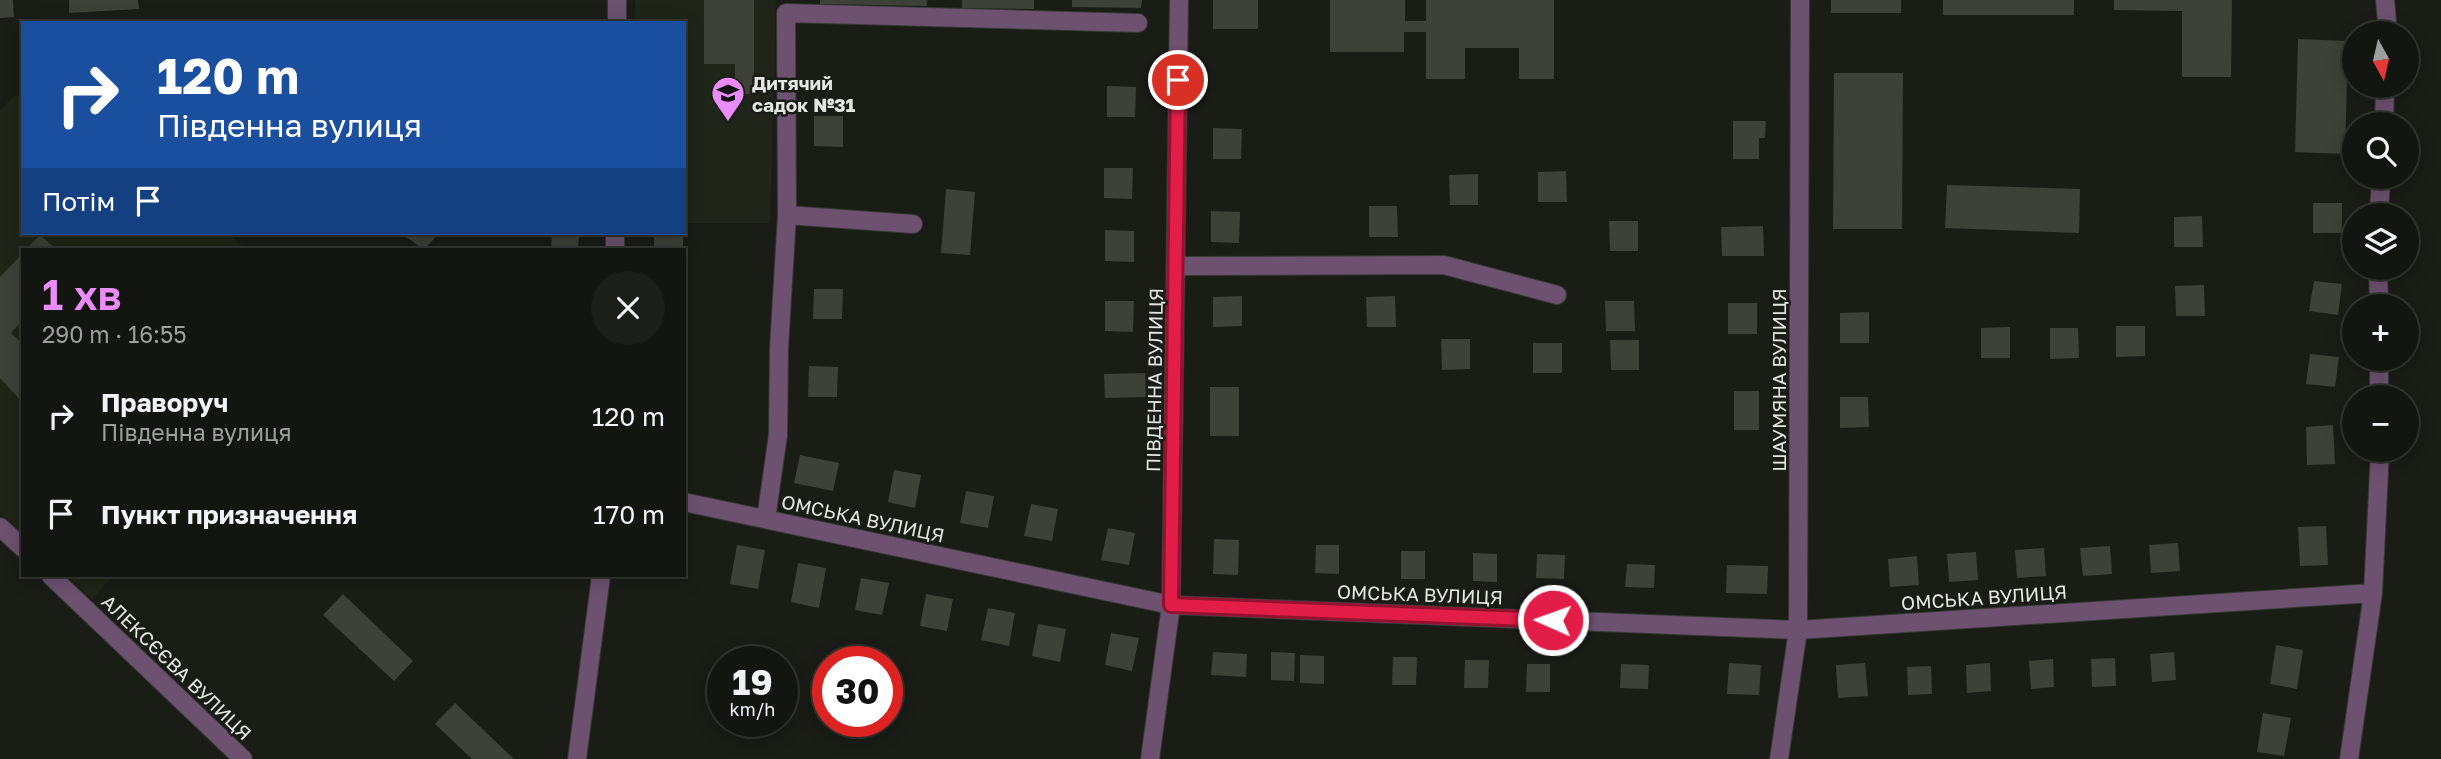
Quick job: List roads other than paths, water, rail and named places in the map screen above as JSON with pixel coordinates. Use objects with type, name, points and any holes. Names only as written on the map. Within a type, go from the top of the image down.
[{"type":"street","points":[[617,0],[617,21]]},
{"type":"street","name":"ПІВДЕННА ВУЛИЦЯ","points":[[1150,759],[1171,605],[1178,266],[1179,0]]},
{"type":"street","name":"ШАУМЯНА ВУЛИЦЯ","points":[[1780,759],[1798,630],[1800,0]]},
{"type":"street","points":[[2385,0],[2387,21]]},
{"type":"street","points":[[766,519],[778,435],[779,348],[787,215],[786,13],[1138,23]]},
{"type":"street","points":[[787,215],[913,225]]},
{"type":"street","points":[[1178,266],[1444,265],[1557,295]]},
{"type":"street","points":[[2349,759],[2373,593],[2379,462]]},
{"type":"street","name":"ОМСЬКА ВУЛИЦЯ","points":[[686,502],[1171,605],[1798,630],[2373,593]]},
{"type":"street","points":[[0,527],[21,546]]},
{"type":"street","name":"АЛЕКСЄЄВА ВУЛИЦЯ","points":[[52,577],[243,759]]},
{"type":"street","points":[[577,759],[601,577]]},
{"type":"place","name":"Дитячий садок №31","points":[[728,123]]}]
